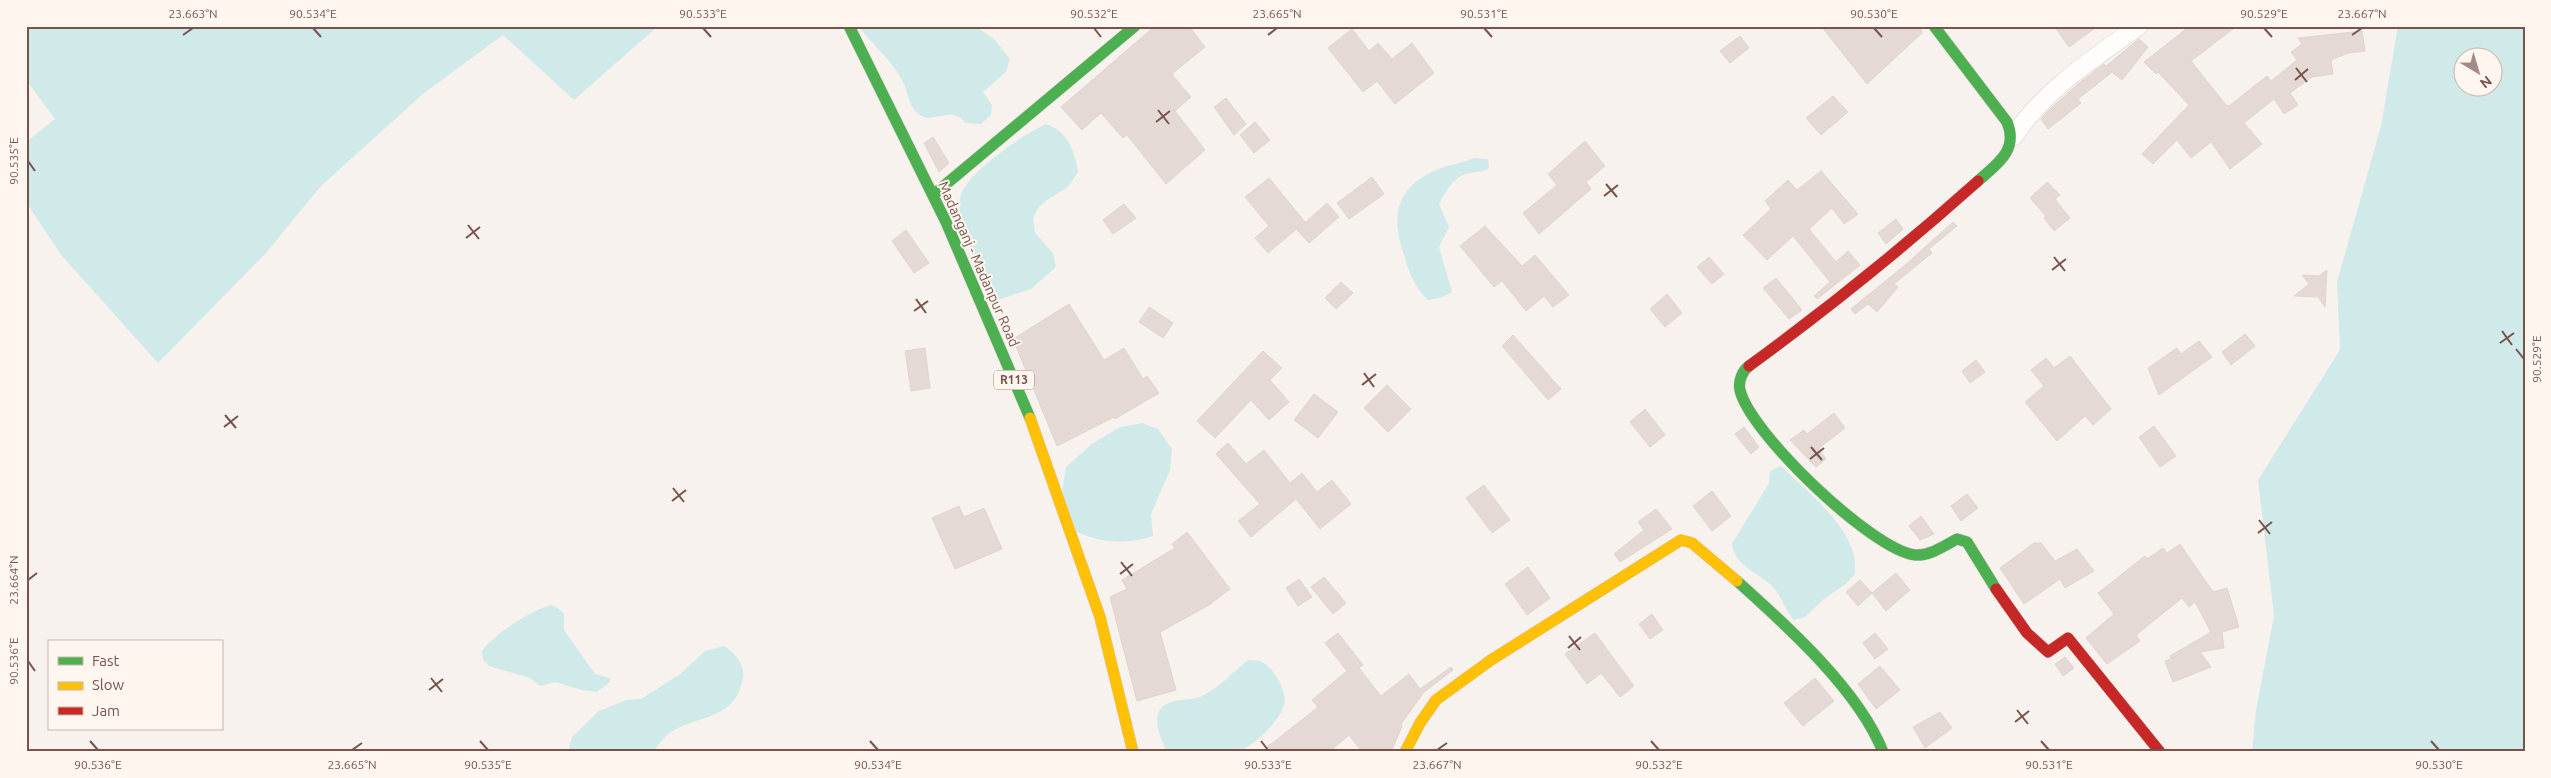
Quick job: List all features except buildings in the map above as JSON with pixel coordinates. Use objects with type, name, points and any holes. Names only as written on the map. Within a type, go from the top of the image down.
[{"type":"street","name":"Madanganj - Madanpur Road","points":[[849,26],[933,195],[1035,431],[1100,617],[1133,752]]},
{"type":"street","points":[[933,195],[1135,26]]},
{"type":"street","points":[[1934,26],[1994,103],[2014,136]]},
{"type":"street","points":[[2139,26],[2096,56],[2053,91],[2025,120],[2014,136],[2012,146],[2004,158],[1895,254],[1817,317],[1746,368],[1740,379],[1741,392],[1754,419],[1800,473],[1885,543],[1907,553],[1921,555],[1935,552],[1957,539],[1967,542],[2027,633],[2040,647],[2048,652],[2068,638],[2160,752]]},
{"type":"street","points":[[1405,752],[1420,723],[1436,700],[1491,660],[1681,540],[1692,543],[1783,622],[1831,674],[1856,706],[1883,752]]},
{"type":"water","points":[[26,26],[657,27],[574,100],[503,35],[424,93],[321,186],[266,253],[158,363],[62,256],[26,202],[26,142],[55,119],[26,80]]},
{"type":"water","points":[[858,26],[975,26],[994,39],[1010,59],[1006,72],[983,92],[992,105],[991,115],[981,124],[966,123],[960,117],[953,115],[929,118],[917,113],[912,107],[904,84],[895,68]]},
{"type":"water","points":[[2398,26],[2525,26],[2525,752],[2252,752],[2256,710],[2274,616],[2258,480],[2340,350],[2337,282],[2381,126]]},
{"type":"water","points":[[1046,124],[1059,131],[1069,143],[1075,157],[1078,172],[1068,187],[1038,208],[1033,218],[1035,233],[1053,253],[1056,267],[1031,289],[998,300],[988,294],[979,277],[963,229],[959,206],[960,198],[964,188],[983,167],[1010,145]]},
{"type":"water","points":[[1474,158],[1488,159],[1489,168],[1459,177],[1451,184],[1439,204],[1449,227],[1439,247],[1452,292],[1440,298],[1428,300],[1418,289],[1402,249],[1397,222],[1402,200],[1408,190],[1427,174]]},
{"type":"water","points":[[1142,423],[1158,429],[1172,449],[1170,470],[1151,514],[1153,536],[1133,541],[1114,542],[1096,539],[1077,532],[1062,493],[1066,467],[1092,444],[1120,427]]},
{"type":"water","points":[[1781,466],[1812,495],[1840,527],[1847,538],[1855,559],[1855,574],[1847,583],[1824,599],[1805,617],[1794,620],[1772,586],[1737,558],[1732,544],[1769,483],[1770,471]]},
{"type":"water","points":[[552,605],[563,613],[564,630],[595,674],[610,678],[610,682],[597,692],[582,690],[555,682],[540,686],[530,678],[489,666],[483,660],[482,651],[495,637],[535,611]]},
{"type":"water","points":[[724,646],[741,663],[743,672],[739,691],[725,709],[671,732],[653,752],[571,752],[569,748],[572,737],[599,711],[626,700],[641,699],[680,674],[705,651]]},
{"type":"water","points":[[1248,660],[1260,661],[1270,668],[1284,693],[1285,700],[1281,712],[1266,732],[1252,744],[1239,751],[1216,754],[1167,752],[1158,730],[1158,715],[1161,709],[1166,704],[1196,698],[1208,693]]},
{"type":"traffic: fast","points":[[849,26],[946,222],[1030,418]]},
{"type":"traffic: fast","points":[[933,195],[1135,26]]},
{"type":"traffic: fast","points":[[1934,26],[2007,122],[2010,132],[2010,141],[2004,156],[1978,181]]},
{"type":"traffic: fast","points":[[1749,366],[1740,380],[1740,390],[1748,409],[1765,433],[1788,459],[1843,512],[1871,533],[1896,548],[1915,555],[1937,550],[1957,539],[1967,542],[1996,589]]},
{"type":"traffic: fast","points":[[1737,581],[1798,638],[1839,682],[1857,705],[1872,729],[1883,752]]},
{"type":"traffic: slow","points":[[1030,418],[1100,617],[1133,752]]},
{"type":"traffic: slow","points":[[1405,752],[1420,723],[1436,700],[1491,660],[1681,540],[1692,543],[1737,581]]},
{"type":"traffic: jam","points":[[1749,366],[1866,276],[1978,181]]},
{"type":"traffic: jam","points":[[1996,589],[2027,633],[2048,652],[2068,638],[2160,752]]}]
